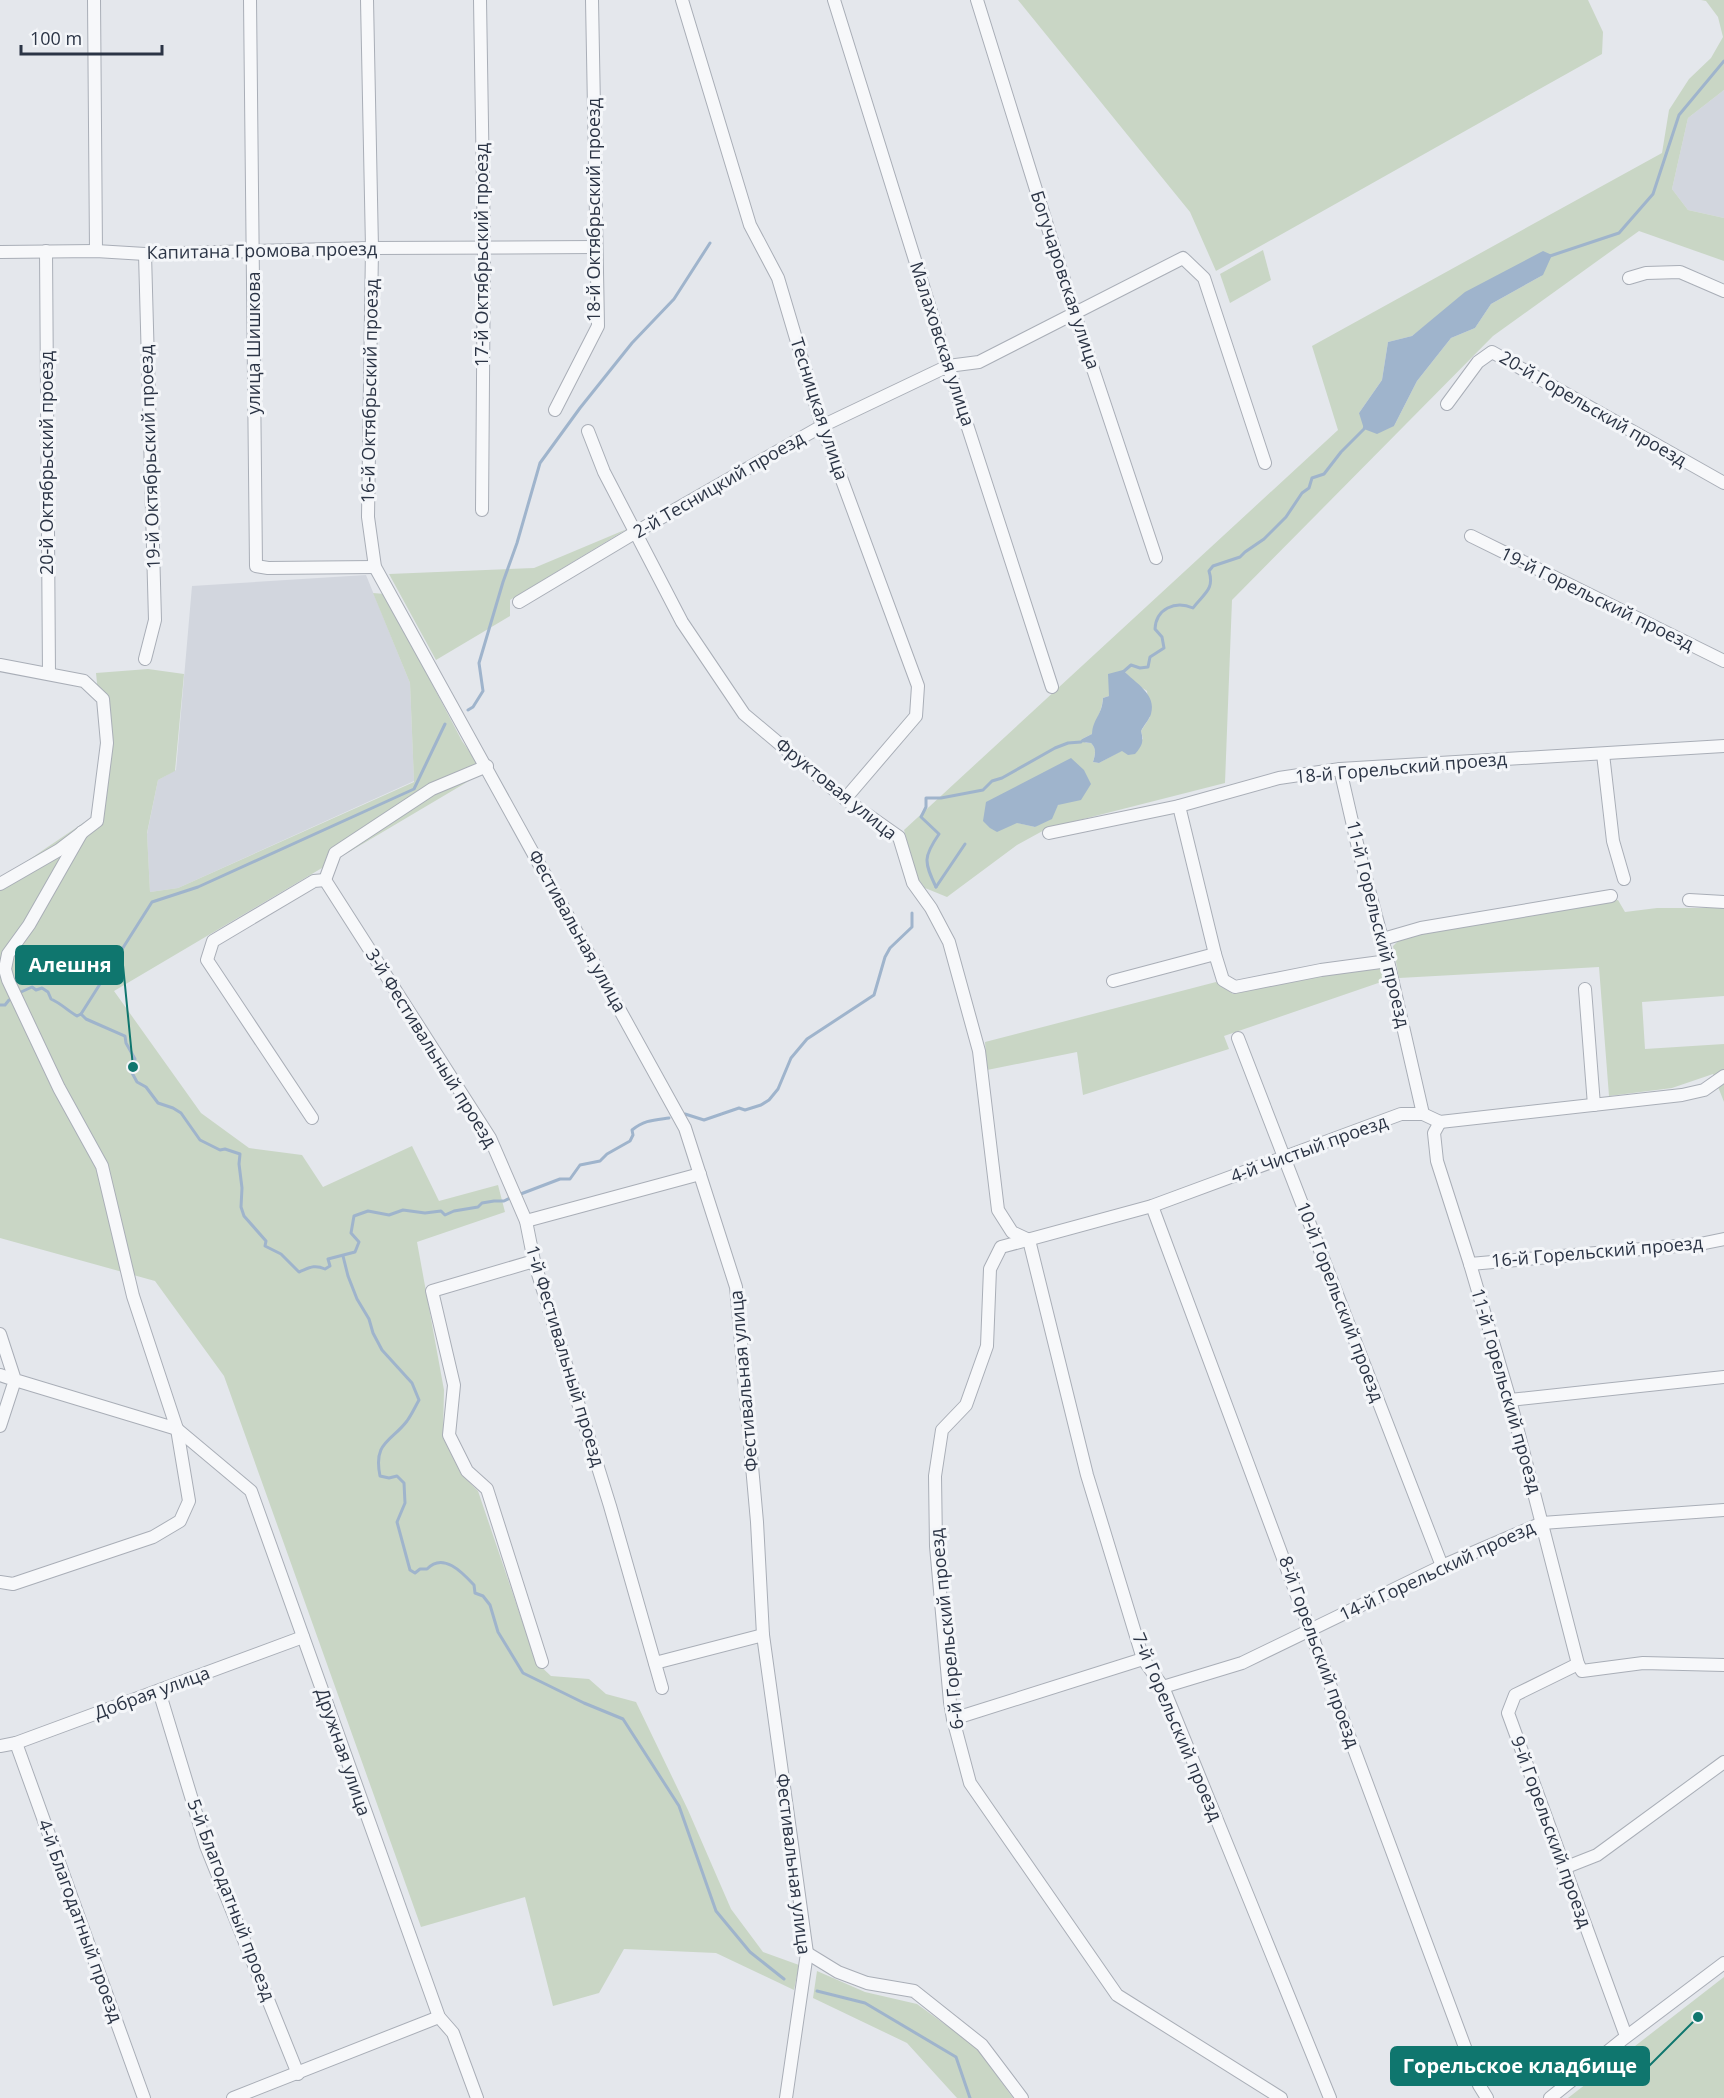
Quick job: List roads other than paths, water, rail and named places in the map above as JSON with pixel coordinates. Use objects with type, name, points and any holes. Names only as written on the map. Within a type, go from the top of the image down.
[{"type":"street","points":[[94,0],[96,251]]},
{"type":"street","name":"улица Шишкова","points":[[250,0],[256,566],[268,568],[375,567]]},
{"type":"street","name":"16-й Октябрьский проезд","points":[[367,0],[372,248],[368,517],[375,567]]},
{"type":"street","name":"17-й Октябрьский проезд","points":[[480,0],[483,248],[482,510]]},
{"type":"street","name":"18-й Октябрьский проезд","points":[[555,410],[598,326],[592,0]]},
{"type":"street","name":"Тесницкая улица","points":[[682,0],[750,225],[778,278],[822,426],[918,686],[916,717],[845,798]]},
{"type":"street","name":"Малаховская улица","points":[[834,0],[948,366],[1052,687]]},
{"type":"street","name":"Богучаровская улица","points":[[977,0],[1074,315],[1156,558]]},
{"type":"street","name":"Капитана Громова проезд","points":[[0,252],[96,251],[145,254],[372,248],[595,247]]},
{"type":"street","name":"20-й Октябрьский проезд","points":[[45,251],[49,674]]},
{"type":"street","name":"19-й Октябрьский проезд","points":[[145,254],[155,620],[145,659]]},
{"type":"street","name":"2-й Тесницкий проезд","points":[[519,602],[822,426],[948,366],[979,362],[1183,258],[1204,278],[1265,463]]},
{"type":"street","points":[[1629,278],[1646,273],[1680,272],[1724,291]]},
{"type":"street","name":"20-й Горельский проезд","points":[[1447,404],[1478,362],[1492,352],[1724,483]]},
{"type":"street","name":"Фруктовая улица","points":[[588,431],[604,472],[682,622],[744,714],[845,798],[899,837],[913,883],[932,908],[949,942],[979,1051],[998,1210],[1012,1232],[1029,1240]]},
{"type":"street","name":"19-й Горельский проезд","points":[[1471,536],[1724,661]]},
{"type":"street","name":"Фестивальная улица","points":[[375,567],[685,1128],[736,1287],[757,1522],[763,1635],[807,1953],[786,2098]]},
{"type":"street","points":[[0,665],[84,681],[103,699],[107,743],[97,821],[59,849],[0,884]]},
{"type":"street","name":"18-й Горельский проезд","points":[[1049,833],[1179,806],[1279,778],[1340,769],[1724,746]]},
{"type":"street","points":[[1602,754],[1614,841],[1624,879]]},
{"type":"street","points":[[312,1118],[207,960],[213,941],[314,881],[325,880],[335,854],[432,789],[487,766]]},
{"type":"street","name":"11-й Горельский проезд","points":[[1340,769],[1383,939],[1423,1114]]},
{"type":"street","points":[[1179,806],[1223,980],[1235,987],[1321,970],[1388,961]]},
{"type":"street","points":[[0,1582],[13,1584],[153,1537],[180,1521],[189,1502],[177,1429],[133,1296],[102,1166],[59,1089],[4,969],[8,954],[29,924],[82,832]]},
{"type":"street","name":"3-й Фестивальный проезд","points":[[325,880],[490,1138],[526,1221]]},
{"type":"street","points":[[1383,939],[1421,928],[1611,896]]},
{"type":"street","points":[[1689,900],[1724,902]]},
{"type":"street","points":[[1113,981],[1215,954]]},
{"type":"street","points":[[1585,989],[1594,1105]]},
{"type":"street","name":"10-й Горельский проезд","points":[[1238,1038],[1442,1566]]},
{"type":"street","points":[[1423,1114],[1440,1122],[1682,1095],[1704,1090],[1724,1076]]},
{"type":"street","name":"4-й Чистый проезд","points":[[1029,1240],[1152,1206],[1401,1114],[1423,1114]]},
{"type":"street","name":"11-й Горельский проезд","points":[[1440,1122],[1434,1133],[1437,1161],[1510,1400],[1578,1664]]},
{"type":"street","name":"1-й Фестивальный проезд","points":[[662,1688],[610,1506],[534,1261],[526,1221],[700,1174]]},
{"type":"street","name":"8-й Горельский проезд","points":[[1152,1206],[1479,2085],[1487,2098]]},
{"type":"street","name":"16-й Горельский проезд","points":[[1470,1264],[1700,1244],[1724,1239]]},
{"type":"street","name":"7-й Горельский проезд","points":[[1029,1240],[1087,1475],[1143,1659],[1163,1687],[1330,2098]]},
{"type":"street","name":"6-й Горельский проезд","points":[[1029,1240],[1000,1247],[990,1269],[987,1346],[966,1405],[942,1430],[936,1476],[936,1546],[953,1719],[970,1783],[1117,1995],[1281,2098]]},
{"type":"street","points":[[534,1261],[432,1291],[454,1385],[449,1435],[466,1471],[487,1489],[542,1662]]},
{"type":"street","points":[[0,1334],[15,1380],[0,1426]]},
{"type":"street","points":[[0,1375],[177,1429]]},
{"type":"street","points":[[1510,1400],[1724,1377]]},
{"type":"street","name":"Дружная улица","points":[[177,1429],[250,1491],[439,2017],[453,2033],[477,2098]]},
{"type":"street","name":"14-й Горельский проезд","points":[[1163,1687],[1242,1663],[1442,1566],[1542,1523],[1724,1510]]},
{"type":"street","points":[[655,1663],[763,1635]]},
{"type":"street","name":"Добрая улица","points":[[0,1746],[16,1743],[303,1637]]},
{"type":"street","points":[[953,1719],[1143,1659]]},
{"type":"street","points":[[1578,1664],[1582,1671],[1643,1663],[1724,1665]]},
{"type":"street","name":"9-й Горельский проезд","points":[[1578,1664],[1515,1695],[1508,1713],[1626,2036]]},
{"type":"street","name":"5-й Благодатный проезд","points":[[159,1691],[206,1846],[298,2074]]},
{"type":"street","name":"4-й Благодатный проезд","points":[[16,1743],[144,2098]]},
{"type":"street","points":[[1564,1868],[1597,1855],[1724,1762]]},
{"type":"street","points":[[807,1953],[838,1972],[867,1983],[914,1991],[982,2045],[1022,2098]]},
{"type":"street","points":[[1550,2098],[1626,2036],[1724,1964]]},
{"type":"street","points":[[233,2098],[439,2017]]},
{"type":"water","points":[[1543,251],[1552,255],[1543,275],[1491,304],[1475,328],[1451,338],[1417,381],[1394,426],[1377,434],[1364,429],[1359,413],[1382,380],[1388,342],[1412,336],[1465,292]]},
{"type":"water","points":[[1123,670],[1144,689],[1151,701],[1151,714],[1141,731],[1142,744],[1135,754],[1128,755],[1122,751],[1099,763],[1093,762],[1095,752],[1093,745],[1080,742],[1092,734],[1103,698],[1109,696],[1108,674]]},
{"type":"water","points":[[1071,758],[1084,770],[1091,784],[1081,800],[1058,805],[1052,819],[1035,827],[1017,823],[997,832],[983,821],[986,802]]},
{"type":"waterway","points":[[1550,256],[1619,233],[1653,194],[1679,115],[1724,61]]},
{"type":"waterway","points":[[468,710],[473,707],[483,691],[479,663],[540,463],[632,343],[674,299],[710,243]]},
{"type":"waterway","points":[[1123,672],[1131,665],[1140,668],[1148,667],[1150,657],[1164,648],[1162,637],[1155,629],[1156,622],[1163,611],[1180,605],[1193,608],[1209,587],[1209,571],[1213,566],[1240,557],[1264,539],[1286,517],[1302,493],[1309,488],[1312,478],[1324,474],[1365,426]]},
{"type":"waterway","points":[[81,1014],[152,902],[198,887],[414,789],[445,724]]},
{"type":"waterway","points":[[936,887],[927,860],[930,848],[939,834],[921,817],[926,807],[926,798],[941,798],[983,790],[992,781],[1002,778],[1055,748],[1068,743],[1081,742]]},
{"type":"waterway","points":[[936,887],[965,844]]},
{"type":"waterway","points":[[685,1114],[704,1120],[739,1108],[745,1110],[769,1100],[778,1089],[791,1058],[807,1039],[874,995],[885,957],[890,948],[912,927],[912,913]]},
{"type":"waterway","points":[[21,992],[32,987],[36,990],[42,988],[48,992],[51,999],[77,1016],[81,1014],[86,1019],[125,1036],[126,1043],[135,1059],[131,1071],[137,1082],[146,1087],[158,1103],[181,1113],[200,1140],[220,1150],[225,1149],[240,1154],[241,1207],[244,1216],[266,1241],[265,1246],[281,1254],[299,1272],[315,1267],[325,1269],[330,1266],[328,1259],[355,1252],[359,1242],[351,1233],[354,1216],[368,1211],[389,1215],[403,1210],[425,1213],[441,1211],[445,1215],[478,1207],[482,1203],[504,1201],[512,1197]]},
{"type":"waterway","points":[[0,1005],[5,1005],[9,1000]]},
{"type":"waterway","points":[[518,1195],[560,1179],[570,1179],[580,1165],[600,1161],[607,1154],[630,1141],[633,1135],[632,1130],[636,1127],[649,1121],[669,1118]]},
{"type":"waterway","points":[[343,1256],[348,1276],[357,1299],[369,1319],[373,1333],[382,1350],[412,1383],[419,1400],[407,1421],[381,1449],[378,1465],[380,1476],[389,1478],[397,1476],[404,1483],[405,1503],[397,1522],[410,1570],[415,1573],[439,1562],[458,1570],[474,1585],[475,1593],[483,1596],[490,1605],[498,1632],[523,1673],[623,1719],[679,1806],[716,1911],[750,1952],[784,1979]]},
{"type":"waterway","points":[[817,1991],[865,2003],[956,2057],[970,2098]]},
{"type":"place","name":"Алешня","points":[[133,1067]]},
{"type":"place","name":"Горельское кладбище","points":[[1698,2017]]}]
